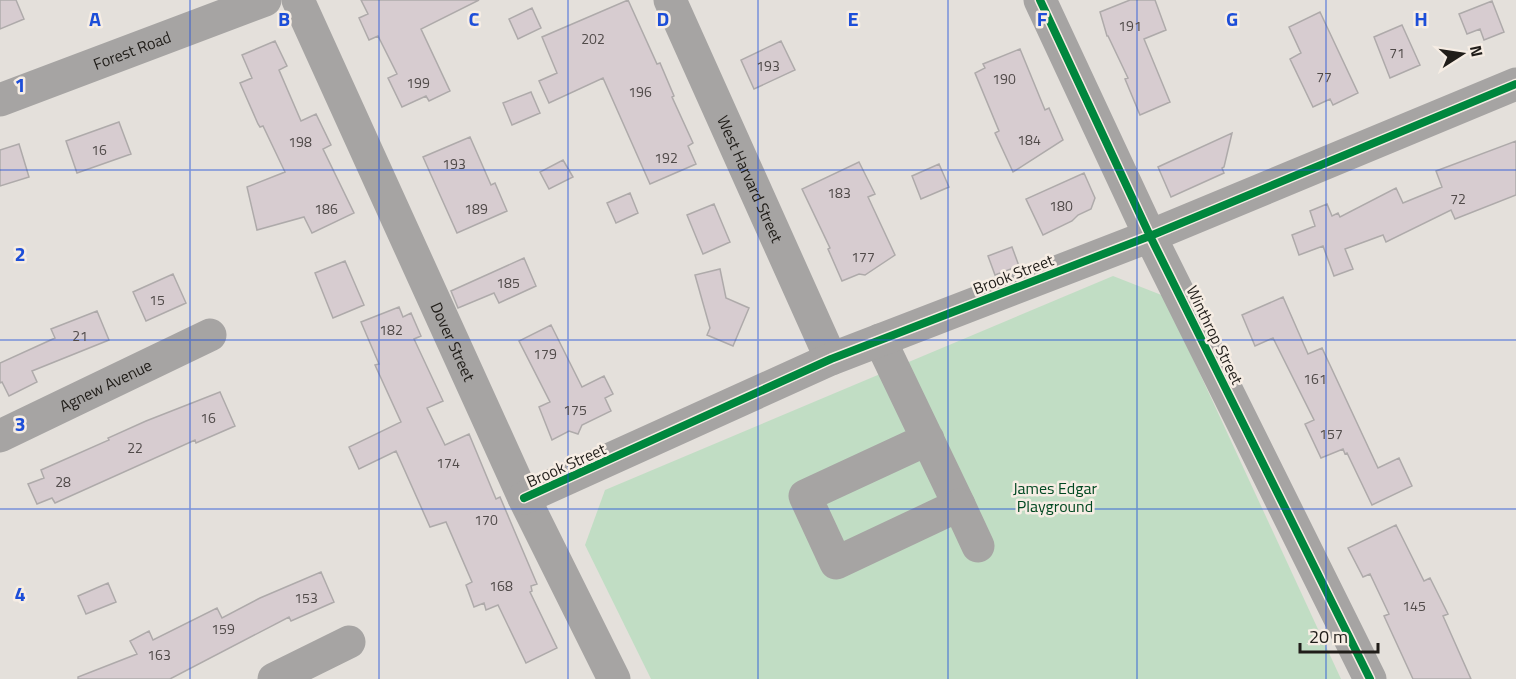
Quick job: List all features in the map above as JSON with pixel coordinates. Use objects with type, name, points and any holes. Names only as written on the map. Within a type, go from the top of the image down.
[{"type":"street","name":"Forest Road","points":[[0,100],[265,0]]},
{"type":"street","name":"Dover Street","points":[[298,0],[524,498],[615,679]]},
{"type":"street","name":"West Harvard Street","points":[[670,0],[831,360]]},
{"type":"street","name":"Winthrop Street","points":[[1040,0],[1150,236],[1370,679]]},
{"type":"street","name":"Brook Street","points":[[524,498],[831,360],[1150,236],[1516,84]]},
{"type":"street","name":"Agnew Avenue","points":[[0,436],[210,335]]},
{"type":"street","points":[[880,340],[978,546]]},
{"type":"street","points":[[928,439],[804,496],[836,563],[958,505]]},
{"type":"street","points":[[274,679],[349,642]]},
{"type":"green space","name":"James Edgar Playground","points":[[1113,276],[1164,296],[1341,679],[651,679],[585,545],[605,490]]},
{"type":"building","points":[[0,0],[16,0],[24,19],[0,29]]},
{"type":"building","points":[[361,0],[479,0],[421,29],[450,91],[429,101],[426,96],[402,107],[388,78],[397,74],[378,36],[369,40],[359,18],[368,14]]},
{"type":"building","points":[[628,0],[674,96],[672,97],[693,143],[688,146],[696,164],[650,184],[603,78],[549,103],[539,81],[557,73],[542,37]]},
{"type":"building","points":[[1130,0],[1155,0],[1166,30],[1144,39],[1170,102],[1140,115],[1125,79],[1128,78],[1107,36],[1100,12]]},
{"type":"building","points":[[1492,1],[1504,32],[1484,40],[1480,29],[1467,34],[1459,14]]},
{"type":"building","points":[[532,8],[541,28],[518,39],[509,19]]},
{"type":"building","points":[[1320,12],[1358,93],[1333,105],[1330,99],[1313,107],[1290,59],[1301,53],[1289,27]]},
{"type":"building","points":[[1402,25],[1420,65],[1390,78],[1374,37]]},
{"type":"building","points":[[275,41],[287,66],[279,70],[301,121],[316,114],[331,145],[323,149],[354,213],[312,233],[304,217],[257,230],[247,187],[285,172],[263,126],[260,127],[258,124],[240,83],[252,78],[242,55]]},
{"type":"building","points":[[781,41],[795,70],[754,89],[741,60]]},
{"type":"building","points":[[1020,49],[1045,110],[1049,108],[1063,140],[1013,172],[995,133],[999,131],[975,73],[985,68],[983,64]]},
{"type":"building","points":[[531,92],[540,113],[512,125],[503,103]]},
{"type":"building","points":[[119,122],[131,154],[77,173],[66,141]]},
{"type":"building","points":[[1232,133],[1222,168],[1224,173],[1171,197],[1158,167]]},
{"type":"building","points":[[470,137],[491,185],[495,183],[507,211],[457,233],[423,157]]},
{"type":"building","points":[[1516,141],[1516,195],[1455,219],[1451,210],[1386,242],[1383,235],[1345,249],[1353,269],[1334,276],[1323,246],[1299,255],[1292,235],[1315,226],[1310,211],[1327,204],[1332,216],[1338,213],[1340,217],[1396,188],[1403,203],[1442,187],[1436,171]]},
{"type":"building","points":[[19,144],[29,177],[0,186],[0,150]]},
{"type":"building","points":[[563,160],[573,177],[549,189],[540,172]]},
{"type":"building","points":[[859,162],[875,194],[868,197],[895,255],[865,275],[859,274],[842,281],[828,249],[830,248],[802,189]]},
{"type":"building","points":[[939,164],[949,187],[921,199],[912,176]]},
{"type":"building","points":[[1084,173],[1095,198],[1091,209],[1043,235],[1026,199]]},
{"type":"building","points":[[630,193],[638,213],[616,223],[607,203]]},
{"type":"building","points":[[714,204],[730,242],[703,254],[687,215]]},
{"type":"building","points":[[1012,247],[1019,266],[995,275],[988,256]]},
{"type":"building","points":[[524,258],[536,286],[499,303],[494,293],[458,308],[451,291]]},
{"type":"building","points":[[345,261],[364,305],[333,318],[315,273]]},
{"type":"building","points":[[720,269],[726,298],[749,308],[733,346],[707,335],[710,328],[695,275]]},
{"type":"building","points":[[173,274],[186,303],[146,321],[133,292]]},
{"type":"building","points":[[1283,297],[1308,354],[1322,348],[1378,468],[1399,458],[1412,486],[1372,505],[1343,449],[1321,458],[1305,424],[1314,420],[1273,338],[1255,346],[1242,315]]},
{"type":"building","points":[[399,307],[403,317],[411,313],[421,336],[414,339],[443,401],[427,408],[445,445],[469,434],[496,499],[500,497],[537,584],[531,586],[532,591],[530,592],[557,648],[526,663],[498,605],[486,610],[484,603],[474,607],[466,585],[472,582],[446,522],[430,527],[396,451],[359,469],[349,447],[401,422],[375,365],[379,364],[361,322]]},
{"type":"building","points":[[97,311],[109,340],[32,371],[37,382],[9,396],[2,382],[0,383],[0,363],[55,338],[51,329]]},
{"type":"building","points":[[551,325],[582,387],[604,376],[613,394],[605,398],[611,411],[582,425],[578,434],[569,431],[552,440],[539,407],[550,402],[519,341]]},
{"type":"building","points":[[220,392],[235,426],[196,443],[195,440],[55,503],[52,498],[37,504],[28,484],[44,478],[41,470],[146,421]]},
{"type":"building","points":[[1396,525],[1424,581],[1430,578],[1448,614],[1443,616],[1471,679],[1413,679],[1384,616],[1389,614],[1370,574],[1363,577],[1348,548]]},
{"type":"building","points":[[321,572],[334,602],[291,621],[289,617],[170,679],[78,679],[78,677],[137,654],[130,641],[149,631],[153,640],[217,608],[222,618],[260,598]]},
{"type":"building","points":[[108,583],[116,602],[86,614],[78,596]]},
{"type":"cycle path","points":[[1040,0],[1150,236],[1370,679]]},
{"type":"cycle path","points":[[524,498],[831,359],[1150,236],[1516,84]]}]
